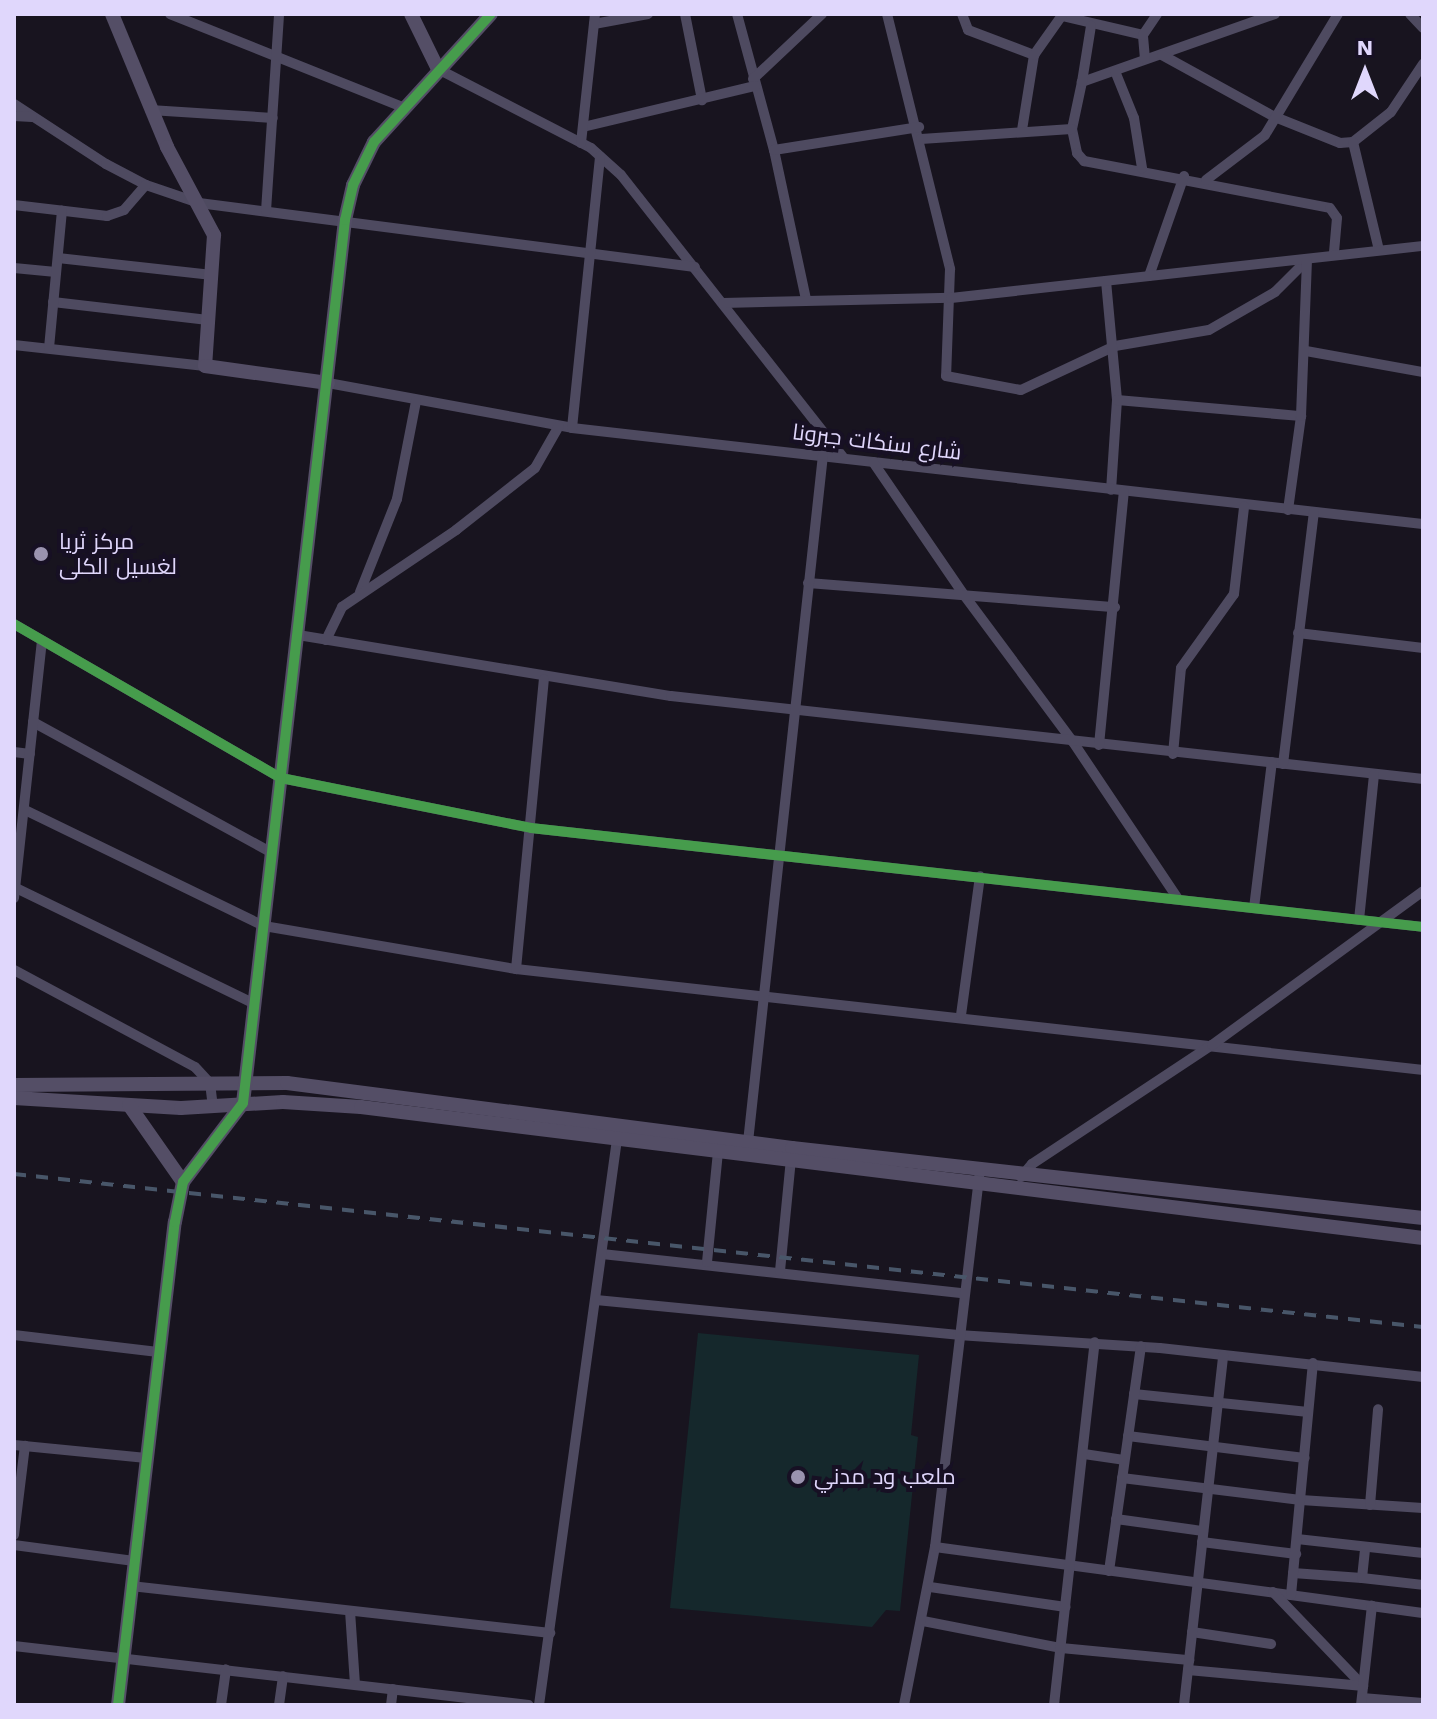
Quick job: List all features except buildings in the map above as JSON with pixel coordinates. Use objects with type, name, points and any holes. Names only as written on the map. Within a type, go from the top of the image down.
[{"type":"main road","points":[[112,14],[150,110],[214,235],[205,366],[328,383]]},
{"type":"main road","points":[[411,14],[438,69]]},
{"type":"main road","points":[[118,1705],[158,1352],[183,1182],[243,1103],[345,220],[362,161],[402,107],[491,14]]},
{"type":"main road","points":[[14,1098],[40,1092],[246,1081],[618,1131],[718,1151],[1423,1238]]},
{"type":"main road","points":[[14,1085],[40,1092],[129,1105],[213,1106],[243,1103],[361,1107],[748,1142],[1423,1218]]},
{"type":"main road","points":[[129,1105],[183,1182]]},
{"type":"street","points":[[170,14],[402,107]]},
{"type":"street","points":[[266,211],[279,14]]},
{"type":"street","points":[[581,143],[595,19],[648,14]]},
{"type":"street","points":[[685,14],[702,100]]},
{"type":"street","points":[[737,14],[774,150],[806,299]]},
{"type":"street","points":[[583,127],[702,100],[754,82],[822,14]]},
{"type":"street","points":[[887,14],[919,127],[950,269],[951,298],[944,368],[953,380],[1021,390],[1115,346],[1209,330],[1275,292],[1307,260]]},
{"type":"street","points":[[962,14],[968,30],[1034,55]]},
{"type":"street","points":[[1145,59],[1143,35],[1157,14]]},
{"type":"street","points":[[1082,82],[1275,14]]},
{"type":"street","points":[[1206,180],[1253,146],[1275,117],[1338,14]]},
{"type":"street","points":[[1410,14],[1423,28]]},
{"type":"street","points":[[1022,130],[1034,55],[1063,15],[1091,26],[1143,35]]},
{"type":"street","points":[[1091,26],[1072,129],[1077,153],[1084,161],[1206,180],[1330,208],[1337,218],[1334,254]]},
{"type":"street","points":[[1162,55],[1275,117],[1328,141],[1353,142],[1391,112],[1423,64]]},
{"type":"street","points":[[438,69],[581,143],[600,156],[695,267],[844,458]]},
{"type":"street","points":[[1115,71],[1134,118],[1142,168]]},
{"type":"street","points":[[14,104],[146,185],[199,203],[695,267]]},
{"type":"street","points":[[150,110],[273,118]]},
{"type":"street","points":[[14,116],[34,118]]},
{"type":"street","points":[[774,150],[919,127]]},
{"type":"street","points":[[921,139],[1072,129]]},
{"type":"street","points":[[1353,142],[1379,250]]},
{"type":"street","points":[[572,428],[600,156]]},
{"type":"street","points":[[1149,276],[1184,176]]},
{"type":"street","points":[[14,205],[117,214],[146,185]]},
{"type":"street","points":[[49,348],[62,211]]},
{"type":"street","points":[[723,303],[951,298],[1423,246]]},
{"type":"street","points":[[58,258],[212,275]]},
{"type":"street","points":[[1288,510],[1306,351],[1307,260]]},
{"type":"street","points":[[14,268],[56,272]]},
{"type":"street","points":[[1106,281],[1115,346],[1117,400],[1111,490]]},
{"type":"street","points":[[53,302],[208,320]]},
{"type":"street","points":[[14,345],[205,366]]},
{"type":"street","points":[[1306,351],[1423,372]]},
{"type":"street","name":"شارع سنكات جبرونا","points":[[328,383],[572,428],[823,455],[1244,507],[1423,524]]},
{"type":"street","points":[[1117,400],[1301,416]]},
{"type":"street","points":[[359,594],[397,499],[416,401]]},
{"type":"street","points":[[326,640],[336,612],[456,530],[535,468],[559,426]]},
{"type":"street","points":[[748,1142],[782,854],[823,455]]},
{"type":"street","points":[[873,462],[964,595],[1073,742],[1178,899]]},
{"type":"street","points":[[1099,745],[1124,492]]},
{"type":"street","points":[[1173,754],[1181,668],[1234,594],[1244,507]]},
{"type":"street","points":[[1254,908],[1314,512]]},
{"type":"street","points":[[808,583],[1115,607]]},
{"type":"street","points":[[14,624],[281,778],[531,828],[1423,927]]},
{"type":"street","points":[[1298,633],[1423,648]]},
{"type":"street","points":[[298,635],[544,679],[1173,754],[1423,779]]},
{"type":"street","points":[[42,641],[15,893],[255,1004]]},
{"type":"street","points":[[516,969],[544,679]]},
{"type":"street","points":[[33,722],[272,853]]},
{"type":"street","points":[[14,752],[30,754]]},
{"type":"street","points":[[1359,920],[1374,775]]},
{"type":"street","points":[[25,810],[264,926],[516,969],[961,1015],[1423,1070]]},
{"type":"street","points":[[961,1015],[980,876]]},
{"type":"street","points":[[1017,1190],[1022,1174],[1212,1045],[1423,891]]},
{"type":"street","points":[[14,970],[177,1056],[210,1083],[213,1106]]},
{"type":"street","points":[[539,1705],[618,1131]]},
{"type":"street","points":[[707,1262],[718,1151]]},
{"type":"street","points":[[780,1271],[791,1159]]},
{"type":"street","points":[[904,1705],[930,1587],[980,1167]]},
{"type":"street","points":[[602,1254],[707,1262],[963,1293]]},
{"type":"street","points":[[596,1300],[958,1335],[1141,1346],[1423,1377]]},
{"type":"street","points":[[14,1335],[158,1352]]},
{"type":"street","points":[[1054,1705],[1095,1342]]},
{"type":"street","points":[[1109,1571],[1141,1346]]},
{"type":"street","points":[[1184,1705],[1223,1355]]},
{"type":"street","points":[[1291,1595],[1313,1363]]},
{"type":"street","points":[[1134,1394],[1217,1406],[1308,1412]]},
{"type":"street","points":[[1370,1505],[1378,1409]]},
{"type":"street","points":[[1128,1436],[1212,1449],[1305,1458]]},
{"type":"street","points":[[14,1535],[19,1445],[146,1458]]},
{"type":"street","points":[[1084,1454],[1124,1460]]},
{"type":"street","points":[[1122,1478],[1208,1485],[1301,1500],[1423,1508]]},
{"type":"street","points":[[1116,1519],[1296,1554]]},
{"type":"street","points":[[1297,1539],[1423,1553]]},
{"type":"street","points":[[14,1545],[134,1561]]},
{"type":"street","points":[[935,1547],[1423,1613]]},
{"type":"street","points":[[1362,1578],[1365,1547]]},
{"type":"street","points":[[1293,1573],[1423,1585]]},
{"type":"street","points":[[131,1586],[550,1633]]},
{"type":"street","points":[[930,1587],[1066,1607]]},
{"type":"street","points":[[1273,1592],[1362,1696]]},
{"type":"street","points":[[1362,1696],[1372,1606]]},
{"type":"street","points":[[350,1611],[355,1684]]},
{"type":"street","points":[[923,1621],[1061,1648],[1423,1703]]},
{"type":"street","points":[[1192,1632],[1271,1644]]},
{"type":"street","points":[[14,1646],[123,1655],[393,1689],[452,1700],[529,1705]]},
{"type":"street","points":[[221,1705],[226,1669]]},
{"type":"street","points":[[279,1705],[283,1676]]},
{"type":"street","points":[[391,1705],[393,1689]]},
{"type":"green space","name":"ملعب ود مدني","points":[[698,1333],[919,1355],[911,1435],[918,1437],[900,1611],[886,1610],[872,1627],[670,1608]]},
{"type":"railway","points":[[14,1174],[1423,1327]]},
{"type":"cycle path","points":[[118,1705],[175,1222],[183,1182],[243,1103],[345,220],[353,185],[374,142],[491,14]]},
{"type":"cycle path","points":[[14,624],[281,778],[531,828],[1423,927]]},
{"type":"place","name":"مركز ثريا لغسيل الكلى","points":[[41,554]]},
{"type":"place","name":"ملعب ود مدني","points":[[798,1477]]}]
